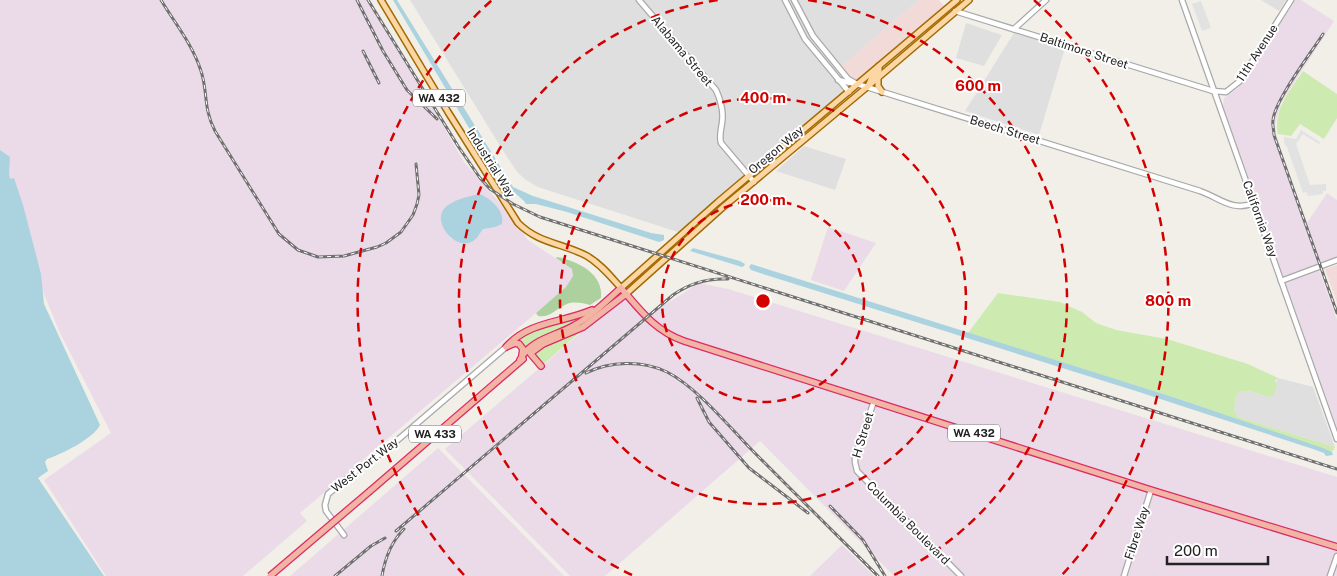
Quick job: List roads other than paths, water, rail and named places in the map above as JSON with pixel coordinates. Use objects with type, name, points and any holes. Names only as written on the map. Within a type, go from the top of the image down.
[{"type":"highway","name":"Industrial Way","points":[[621,288],[626,294]]},
{"type":"highway","name":"Oregon Way","points":[[270,576],[370,491],[539,341],[576,325],[621,288]]},
{"type":"highway","name":"Oregon Way","points":[[521,358],[543,344],[583,328],[626,294]]},
{"type":"highway","name":"WA 432","points":[[626,294],[652,323],[674,337],[1337,548]]},
{"type":"highway","points":[[506,347],[518,335],[529,329],[545,323],[574,318],[598,307]]},
{"type":"highway","points":[[506,347],[514,343],[520,344],[523,349],[521,358]]},
{"type":"highway","points":[[530,353],[541,366]]},
{"type":"main road","name":"Industrial Way","points":[[381,0],[448,112],[518,223],[535,236],[588,257],[621,288]]},
{"type":"main road","name":"Oregon Way","points":[[621,288],[749,176],[957,0]]},
{"type":"main road","name":"Oregon Way","points":[[626,294],[722,208],[969,0]]},
{"type":"main road","points":[[868,87],[872,78],[879,71],[880,66]]},
{"type":"main road","points":[[878,78],[878,86],[882,92]]},
{"type":"street","name":"Alabama Street","points":[[639,0],[716,90],[720,98],[723,114],[721,143],[754,182]]},
{"type":"street","points":[[785,0],[806,39],[848,92]]},
{"type":"street","name":"Beech Street","points":[[794,0],[813,36],[848,79],[858,84],[1200,191],[1233,206],[1240,207],[1254,202]]},
{"type":"street","points":[[1014,28],[1046,0]]},
{"type":"street","name":"California Way","points":[[1182,0],[1337,439]]},
{"type":"street","name":"11th Avenue","points":[[1213,91],[1222,93],[1230,90],[1240,81],[1291,0]]},
{"type":"street","name":"Baltimore Street","points":[[955,11],[1213,91]]},
{"type":"street","points":[[837,79],[851,84],[858,84]]},
{"type":"street","points":[[1281,280],[1337,260]]},
{"type":"street","name":"West Port Way","points":[[344,535],[326,511],[328,494],[362,466],[386,450],[506,347]]},
{"type":"street","name":"H Street","points":[[856,468],[855,457],[874,401]]},
{"type":"street","name":"Columbia Boulevard","points":[[856,468],[861,476],[961,576]]},
{"type":"street","name":"Fibre Way","points":[[1124,576],[1151,490]]},
{"type":"street","points":[[1330,576],[1337,556]]},
{"type":"water","points":[[393,0],[397,0],[513,187],[533,196],[651,233],[664,235],[664,240],[659,242],[567,212],[536,204],[526,204],[505,184],[472,133]]},
{"type":"water","points":[[0,150],[10,157],[10,179],[14,178],[23,205],[41,274],[44,304],[100,425],[84,441],[61,454],[47,459],[45,462],[48,471],[38,478],[104,576],[0,576]]},
{"type":"water","points":[[480,194],[499,210],[502,224],[483,229],[473,241],[460,243],[448,234],[441,221],[441,215],[444,209],[451,203]]},
{"type":"water","points":[[693,248],[745,264],[742,267],[690,251]]},
{"type":"water","points":[[751,264],[1179,399],[1323,448],[1332,452],[1333,455],[1326,456],[1324,453],[1313,449],[1139,392],[760,273],[751,270],[749,267]]},
{"type":"railway","points":[[161,0],[198,61],[207,107],[215,131],[279,234],[298,250],[318,257],[344,256],[386,243],[401,232],[413,215],[419,195],[416,164]]},
{"type":"railway","points":[[357,0],[383,51],[407,90],[437,119]]},
{"type":"railway","points":[[368,0],[458,146],[480,178],[490,189],[513,204],[540,217],[1337,469]]},
{"type":"railway","points":[[1323,34],[1280,101],[1275,111],[1273,123],[1274,135],[1337,313]]},
{"type":"railway","points":[[363,51],[379,83]]},
{"type":"railway","points":[[396,531],[673,295],[699,282],[713,279],[728,279]]},
{"type":"railway","points":[[586,373],[616,364],[637,364],[657,368],[678,379],[710,406],[878,576]]},
{"type":"railway","points":[[697,398],[709,422],[749,468],[808,513]]},
{"type":"railway","points":[[830,506],[863,540],[885,576]]},
{"type":"railway","points":[[382,576],[389,551],[404,529]]},
{"type":"railway","points":[[335,576],[371,546],[385,538]]}]
